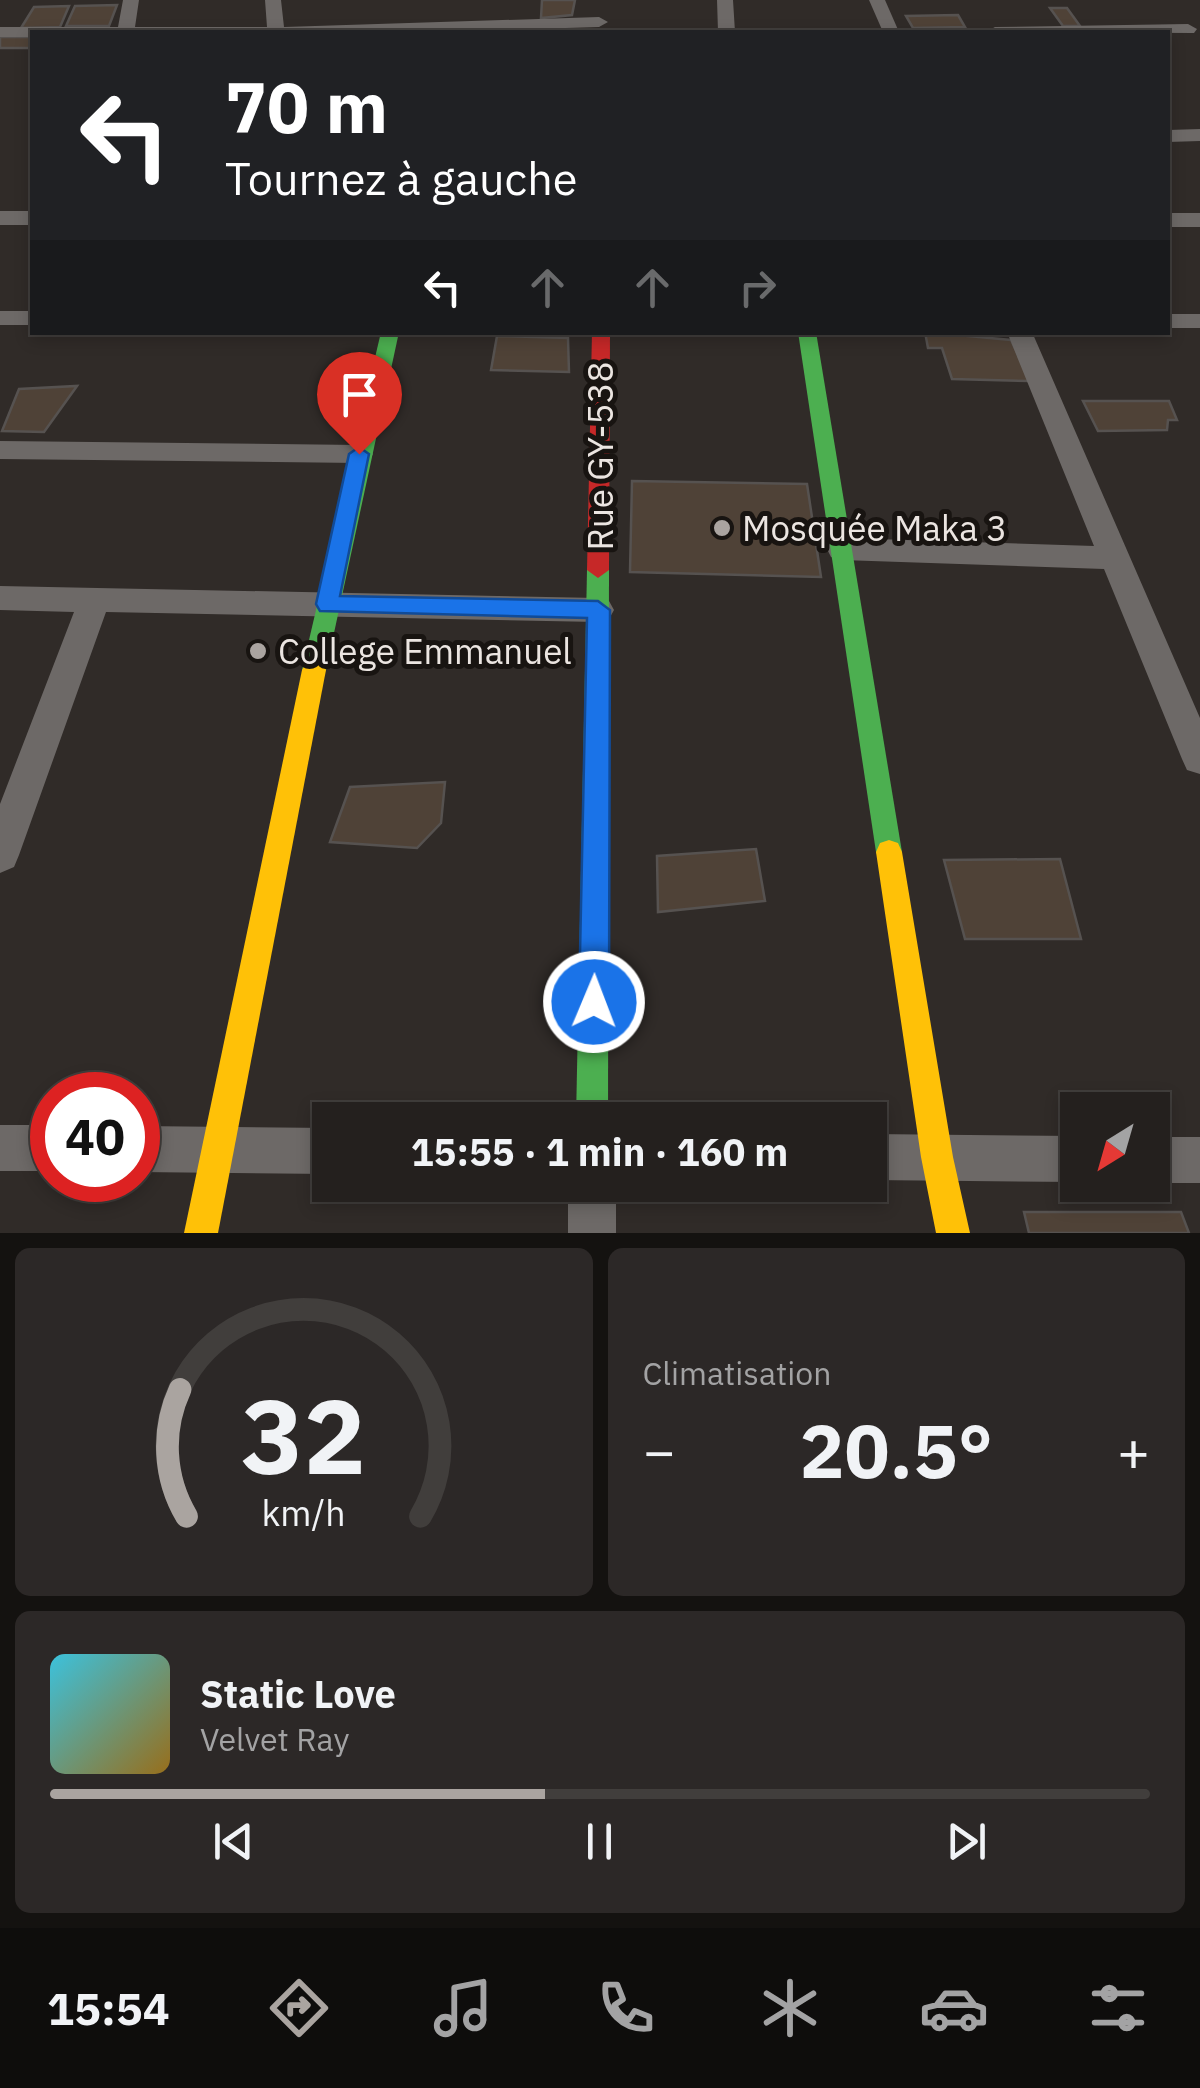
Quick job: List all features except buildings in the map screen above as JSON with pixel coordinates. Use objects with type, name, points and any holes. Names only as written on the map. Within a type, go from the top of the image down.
[{"type":"street","points":[[126,30],[131,0]]},
{"type":"street","points":[[273,0],[276,30]]},
{"type":"street","points":[[312,30],[465,19],[599,27],[599,0]]},
{"type":"street","points":[[725,0],[727,30]]},
{"type":"street","points":[[877,0],[890,30]]},
{"type":"street","points":[[1174,14],[1194,36]]},
{"type":"street","points":[[0,32],[30,32]]},
{"type":"street","points":[[1170,136],[1200,135]]},
{"type":"street","points":[[0,218],[30,218]]},
{"type":"street","points":[[1170,220],[1200,220]]},
{"type":"street","points":[[0,318],[30,318]]},
{"type":"street","points":[[1170,321],[1200,321]]},
{"type":"street","points":[[201,1233],[359,454],[389,335]]},
{"type":"street","name":"Rue GY-538","points":[[592,1102],[601,335]]},
{"type":"street","points":[[807,335],[953,1233]]},
{"type":"street","points":[[1020,335],[1200,759]]},
{"type":"street","points":[[0,450],[359,454]]},
{"type":"street","points":[[842,549],[1115,558]]},
{"type":"street","points":[[0,598],[598,610]]},
{"type":"street","points":[[0,854],[94,600]]},
{"type":"street","points":[[0,1148],[30,1148]]},
{"type":"street","points":[[160,1149],[312,1151]]},
{"type":"street","points":[[887,1156],[1060,1159]]},
{"type":"street","points":[[1170,1160],[1200,1160]]},
{"type":"street","points":[[592,1202],[592,1233]]},
{"type":"traffic: fast","points":[[314,670],[389,335]]},
{"type":"traffic: fast","points":[[807,335],[889,852]]},
{"type":"traffic: fast","points":[[592,1102],[598,570]]},
{"type":"traffic: slow","points":[[201,1233],[314,670]]},
{"type":"traffic: slow","points":[[889,852],[937,1157],[953,1233]]},
{"type":"traffic: jam","points":[[598,570],[601,335]]},
{"type":"place","name":"Mosquée Maka 3","points":[[722,528]]},
{"type":"place","name":"College Emmanuel","points":[[258,651]]},
{"type":"route","points":[[359,454],[328,604],[598,610],[594,1002]]}]
